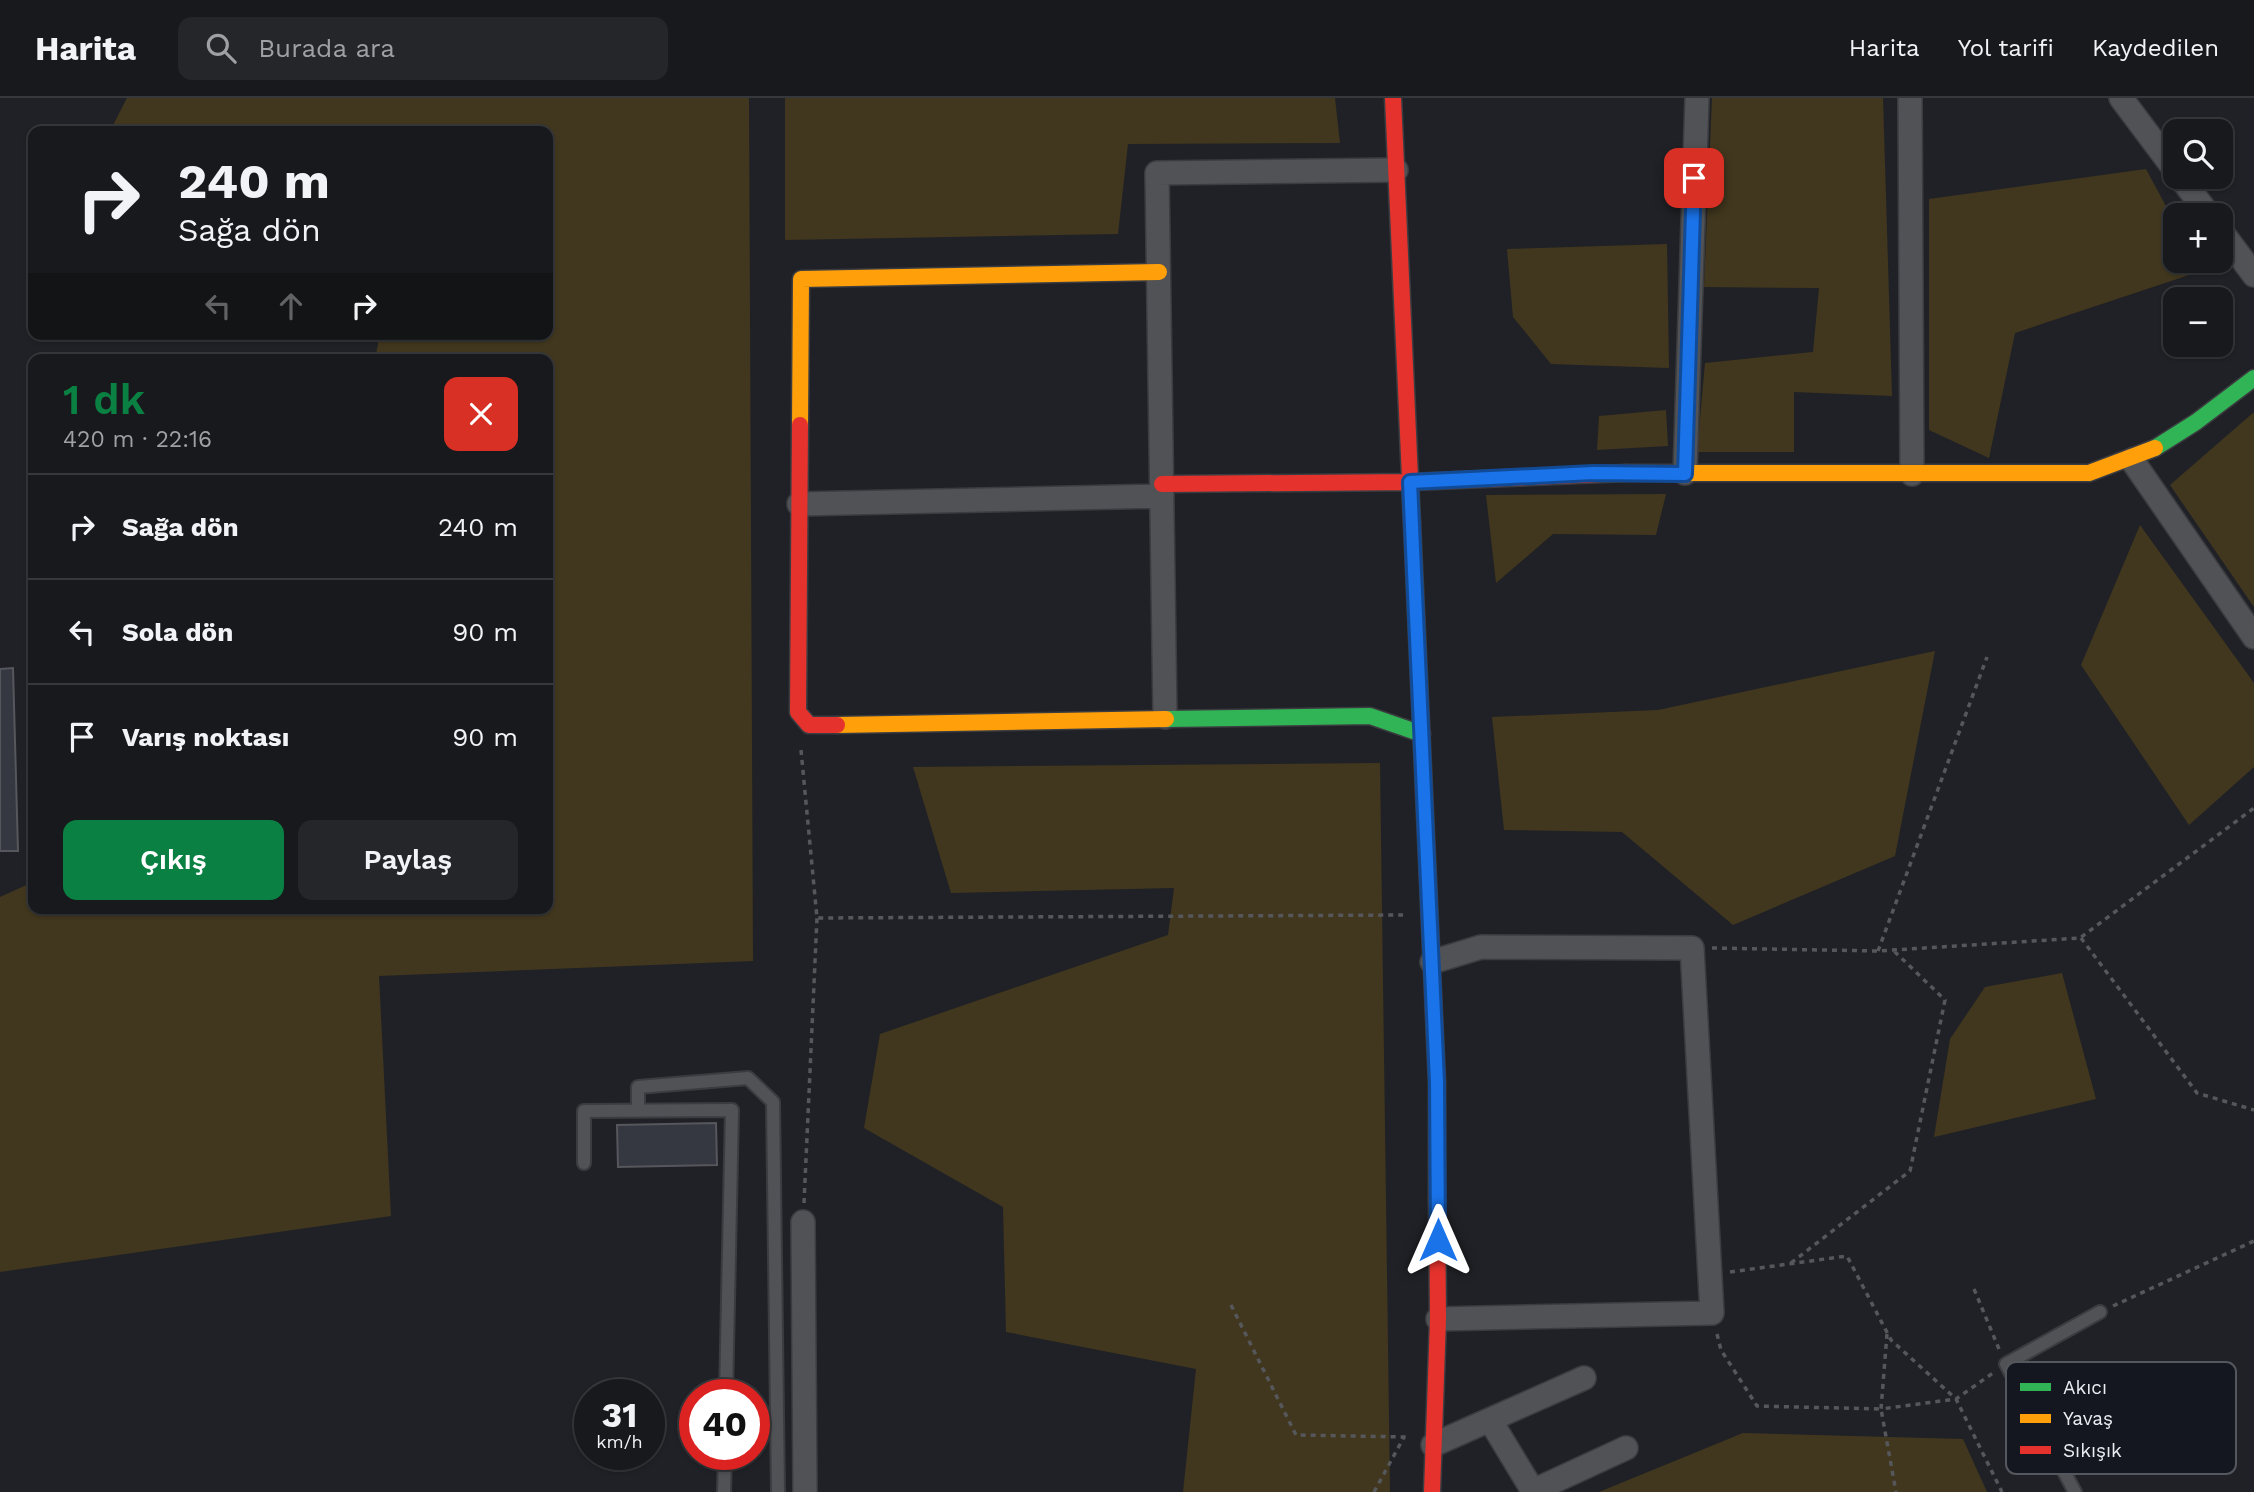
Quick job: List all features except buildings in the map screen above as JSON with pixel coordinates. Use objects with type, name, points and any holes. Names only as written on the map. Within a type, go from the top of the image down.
[{"type":"street","points":[[1392,98],[1437,1082],[1438,1319],[1432,1492]]},
{"type":"street","points":[[1685,474],[1697,98]]},
{"type":"street","points":[[1910,98],[1912,474]]},
{"type":"street","points":[[2121,98],[2163,154]]},
{"type":"street","points":[[1166,717],[1157,173],[1396,170]]},
{"type":"street","points":[[2189,189],[2200,203]]},
{"type":"street","points":[[2233,247],[2254,275]]},
{"type":"street","points":[[1159,272],[801,279],[798,712],[809,725],[1166,717],[1370,716],[1422,734]]},
{"type":"street","points":[[799,504],[1593,473],[2089,472],[2132,460],[2181,436],[2254,378]]},
{"type":"street","points":[[2132,460],[2254,637]]},
{"type":"street","points":[[1432,962],[1481,947],[1692,948],[1712,1313],[1438,1319]]},
{"type":"street","points":[[803,1222],[805,1492]]},
{"type":"street","points":[[1433,1442],[1584,1378]]},
{"type":"street","points":[[1490,1420],[1533,1491],[1626,1448]]},
{"type":"lane","points":[[638,1111],[638,1087],[748,1078],[773,1102],[778,1492]]},
{"type":"lane","points":[[584,1163],[583,1111],[732,1110],[726,1379]]},
{"type":"lane","points":[[2010,1362],[2100,1312]]},
{"type":"lane","points":[[724,1492],[725,1470]]},
{"type":"lane","points":[[2065,1474],[2075,1492]]},
{"type":"path","points":[[1878,951],[1987,657]]},
{"type":"path","points":[[798,712],[817,918],[803,1222]]},
{"type":"path","points":[[1692,948],[1878,951],[2080,938],[2254,808]]},
{"type":"path","points":[[817,918],[1430,915]]},
{"type":"path","points":[[2080,938],[2197,1093],[2254,1110]]},
{"type":"path","points":[[1789,1264],[1910,1171],[1945,1000],[1892,950]]},
{"type":"path","points":[[2100,1312],[2254,1241]]},
{"type":"path","points":[[1710,1275],[1847,1256],[1891,1340],[1956,1399],[2002,1492]]},
{"type":"path","points":[[1712,1313],[1721,1350],[1757,1406],[1881,1409],[1956,1399],[2006,1364],[1974,1289]]},
{"type":"path","points":[[1231,1306],[1296,1436],[1404,1437],[1433,1442]]},
{"type":"path","points":[[1887,1332],[1881,1409],[1896,1492]]},
{"type":"path","points":[[1374,1492],[1404,1437]]},
{"type":"shaded area","points":[[127,98],[749,98],[753,961],[379,976],[391,1216],[0,1272],[0,897],[28,884],[28,914],[553,914],[553,354],[376,354],[379,340],[553,340],[553,126],[113,126]]},
{"type":"shaded area","points":[[785,98],[1335,98],[1340,143],[1128,144],[1118,234],[785,240]]},
{"type":"shaded area","points":[[1712,98],[1883,98],[1892,396],[1794,392],[1794,452],[1697,452],[1705,363],[1813,352],[1819,288],[1704,287]]},
{"type":"shaded area","points":[[2146,169],[2164,203],[2163,273],[2195,273],[2015,333],[1989,458],[1929,430],[1929,199]]},
{"type":"shaded area","points":[[1667,244],[1669,368],[1551,364],[1513,317],[1507,249]]},
{"type":"shaded area","points":[[1666,410],[1668,446],[1597,450],[1599,416]]},
{"type":"shaded area","points":[[2254,412],[2254,607],[2170,485]]},
{"type":"shaded area","points":[[1666,494],[1656,535],[1553,534],[1496,583],[1486,495]]},
{"type":"shaded area","points":[[2140,525],[2254,683],[2254,767],[2189,825],[2081,665]]},
{"type":"shaded area","points":[[1935,651],[1895,856],[1733,925],[1622,832],[1504,830],[1492,717],[1658,710]]},
{"type":"shaded area","points":[[1380,763],[1390,1492],[1183,1492],[1196,1369],[1006,1332],[1003,1207],[864,1128],[880,1034],[1168,935],[1174,888],[951,893],[913,767]]},
{"type":"shaded area","points":[[2062,973],[2096,1099],[1934,1137],[1950,1039],[1985,987]]},
{"type":"shaded area","points":[[1743,1433],[1963,1439],[1987,1492],[1599,1492]]},
{"type":"traffic: fast","points":[[2155,448],[2196,422],[2254,378]]},
{"type":"traffic: fast","points":[[1412,523],[1437,1082],[1437,1199]]},
{"type":"traffic: fast","points":[[1166,719],[1370,716],[1422,734]]},
{"type":"traffic: slow","points":[[800,425],[801,279],[1159,272]]},
{"type":"traffic: slow","points":[[1626,473],[2089,473],[2155,448]]},
{"type":"traffic: slow","points":[[837,725],[1166,719]]},
{"type":"traffic: jam","points":[[1393,98],[1412,523]]},
{"type":"traffic: jam","points":[[800,425],[798,712],[809,725],[837,725]]},
{"type":"traffic: jam","points":[[1162,484],[1411,482],[1626,473]]},
{"type":"traffic: jam","points":[[1432,1492],[1438,1319],[1437,1199]]},
{"type":"route","points":[[1438,1240],[1437,1082],[1410,482],[1593,473],[1685,474],[1694,178]]}]
